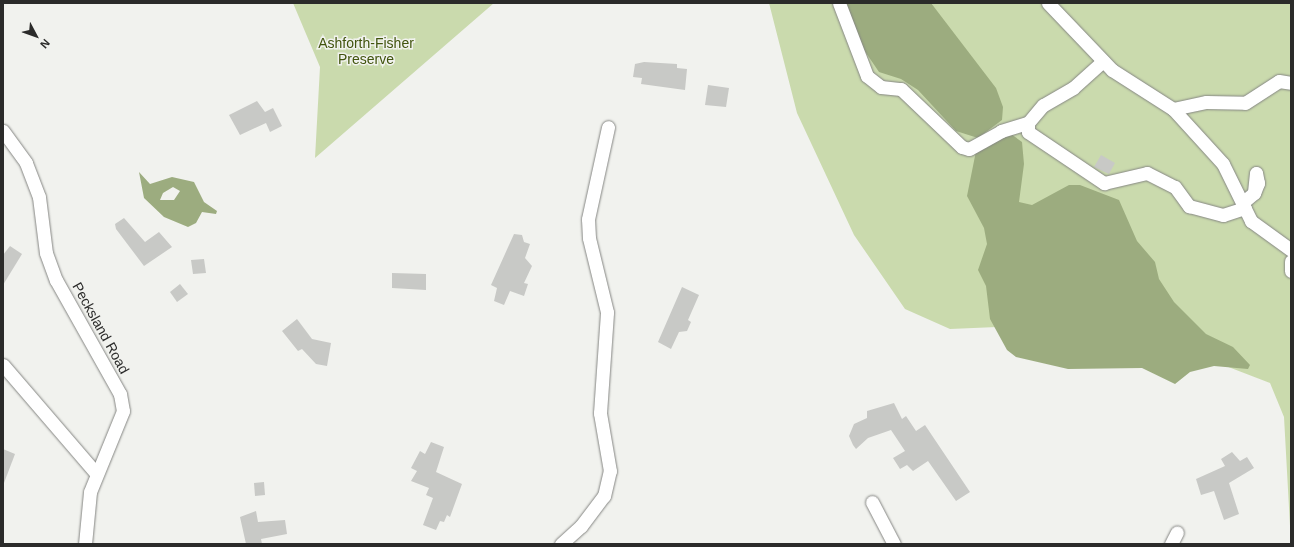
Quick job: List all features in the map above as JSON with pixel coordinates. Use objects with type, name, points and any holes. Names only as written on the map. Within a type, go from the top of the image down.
[{"type":"street","points":[[839,3],[867,76],[880,87],[901,89],[962,147],[969,149],[1000,131],[1028,123],[1043,105],[1073,88],[1103,61]]},
{"type":"street","points":[[1048,3],[1103,61],[1173,109],[1223,164],[1244,206],[1259,230],[1291,250]]},
{"type":"street","points":[[1173,109],[1206,102],[1245,103],[1279,81],[1291,84]]},
{"type":"street","points":[[1028,123],[1028,132],[1037,140],[1104,184],[1147,173],[1175,187],[1189,206],[1223,215],[1244,206],[1254,193]]},
{"type":"street","points":[[560,544],[581,526],[604,496],[610,471],[600,413],[607,312],[589,238],[588,219],[608,127]]},
{"type":"street","name":"Pecksland Road","points":[[3,131],[26,163],[39,197],[46,253],[56,280],[120,394],[123,411],[120,426],[96,473],[86,513],[85,544]]},
{"type":"street","points":[[1291,262],[1291,271]]},
{"type":"street","points":[[3,365],[96,473]]},
{"type":"street","points":[[872,502],[894,544]]},
{"type":"street","points":[[1171,544],[1177,532]]},
{"type":"green space","name":"Ashforth-Fisher Preserve","points":[[293,3],[494,3],[315,158],[320,67]]},
{"type":"green space","points":[[769,3],[1291,3],[1291,544],[1284,417],[1270,383],[1192,353],[997,327],[950,329],[905,309],[854,235],[797,113]]},
{"type":"shaded area","points":[[844,3],[931,3],[996,88],[1003,107],[1002,120],[978,138],[956,131],[918,90],[901,79],[879,72],[862,47]]},
{"type":"shaded area","points":[[1011,134],[1022,142],[1024,164],[1019,202],[1032,205],[1069,185],[1080,185],[1119,200],[1137,241],[1155,262],[1159,279],[1174,302],[1206,334],[1233,347],[1250,365],[1248,369],[1214,366],[1190,372],[1175,384],[1142,368],[1068,369],[1016,357],[1007,350],[990,319],[986,286],[978,270],[987,244],[984,228],[967,196],[976,151],[990,140]]},
{"type":"shaded area","points":[[139,172],[150,184],[172,177],[194,182],[204,202],[217,211],[216,214],[202,212],[196,223],[188,227],[164,217],[144,198]],"holes":[[[173,187],[180,191],[174,200],[160,200],[163,193]]]},
{"type":"building","points":[[644,62],[677,64],[677,68],[687,69],[685,90],[641,84],[642,78],[633,77],[635,64]]},
{"type":"building","points":[[708,85],[729,88],[726,107],[705,105]]},
{"type":"building","points":[[257,101],[265,112],[273,108],[282,126],[270,132],[266,123],[240,135],[229,115]]},
{"type":"building","points":[[1101,155],[1115,163],[1109,174],[1094,167]]},
{"type":"building","points":[[124,218],[145,242],[159,232],[172,247],[144,266],[116,229],[115,224]]},
{"type":"building","points":[[514,234],[522,235],[524,242],[530,244],[525,258],[532,266],[524,283],[528,284],[524,296],[510,291],[504,305],[494,301],[497,288],[491,285]]},
{"type":"building","points":[[10,246],[22,254],[3,285],[3,255]]},
{"type":"building","points":[[204,259],[206,273],[193,274],[191,260]]},
{"type":"building","points":[[392,273],[426,274],[426,290],[392,288]]},
{"type":"building","points":[[180,284],[188,294],[177,302],[170,292]]},
{"type":"building","points":[[682,287],[699,295],[688,320],[691,322],[687,331],[679,332],[671,349],[658,342]]},
{"type":"building","points":[[297,319],[312,339],[331,343],[327,366],[316,364],[302,349],[298,351],[282,331]]},
{"type":"building","points":[[894,403],[902,419],[906,416],[916,431],[925,425],[970,492],[956,501],[928,461],[913,471],[907,465],[900,469],[893,458],[905,451],[891,430],[868,438],[856,449],[849,436],[854,424],[867,418],[867,411]]},
{"type":"building","points":[[431,442],[444,447],[436,472],[462,484],[450,517],[447,515],[444,522],[440,521],[436,530],[423,525],[433,498],[426,495],[429,488],[411,481],[417,471],[411,468],[420,451],[425,454]]},
{"type":"building","points":[[3,449],[15,454],[4,483],[3,483]]},
{"type":"building","points":[[1232,452],[1240,461],[1247,457],[1254,468],[1229,483],[1239,514],[1224,520],[1214,491],[1201,495],[1196,479],[1225,466],[1221,459]]},
{"type":"building","points":[[264,482],[265,495],[255,496],[254,483]]},
{"type":"building","points":[[256,511],[258,522],[285,520],[287,534],[261,539],[262,544],[246,544],[240,517]]}]
